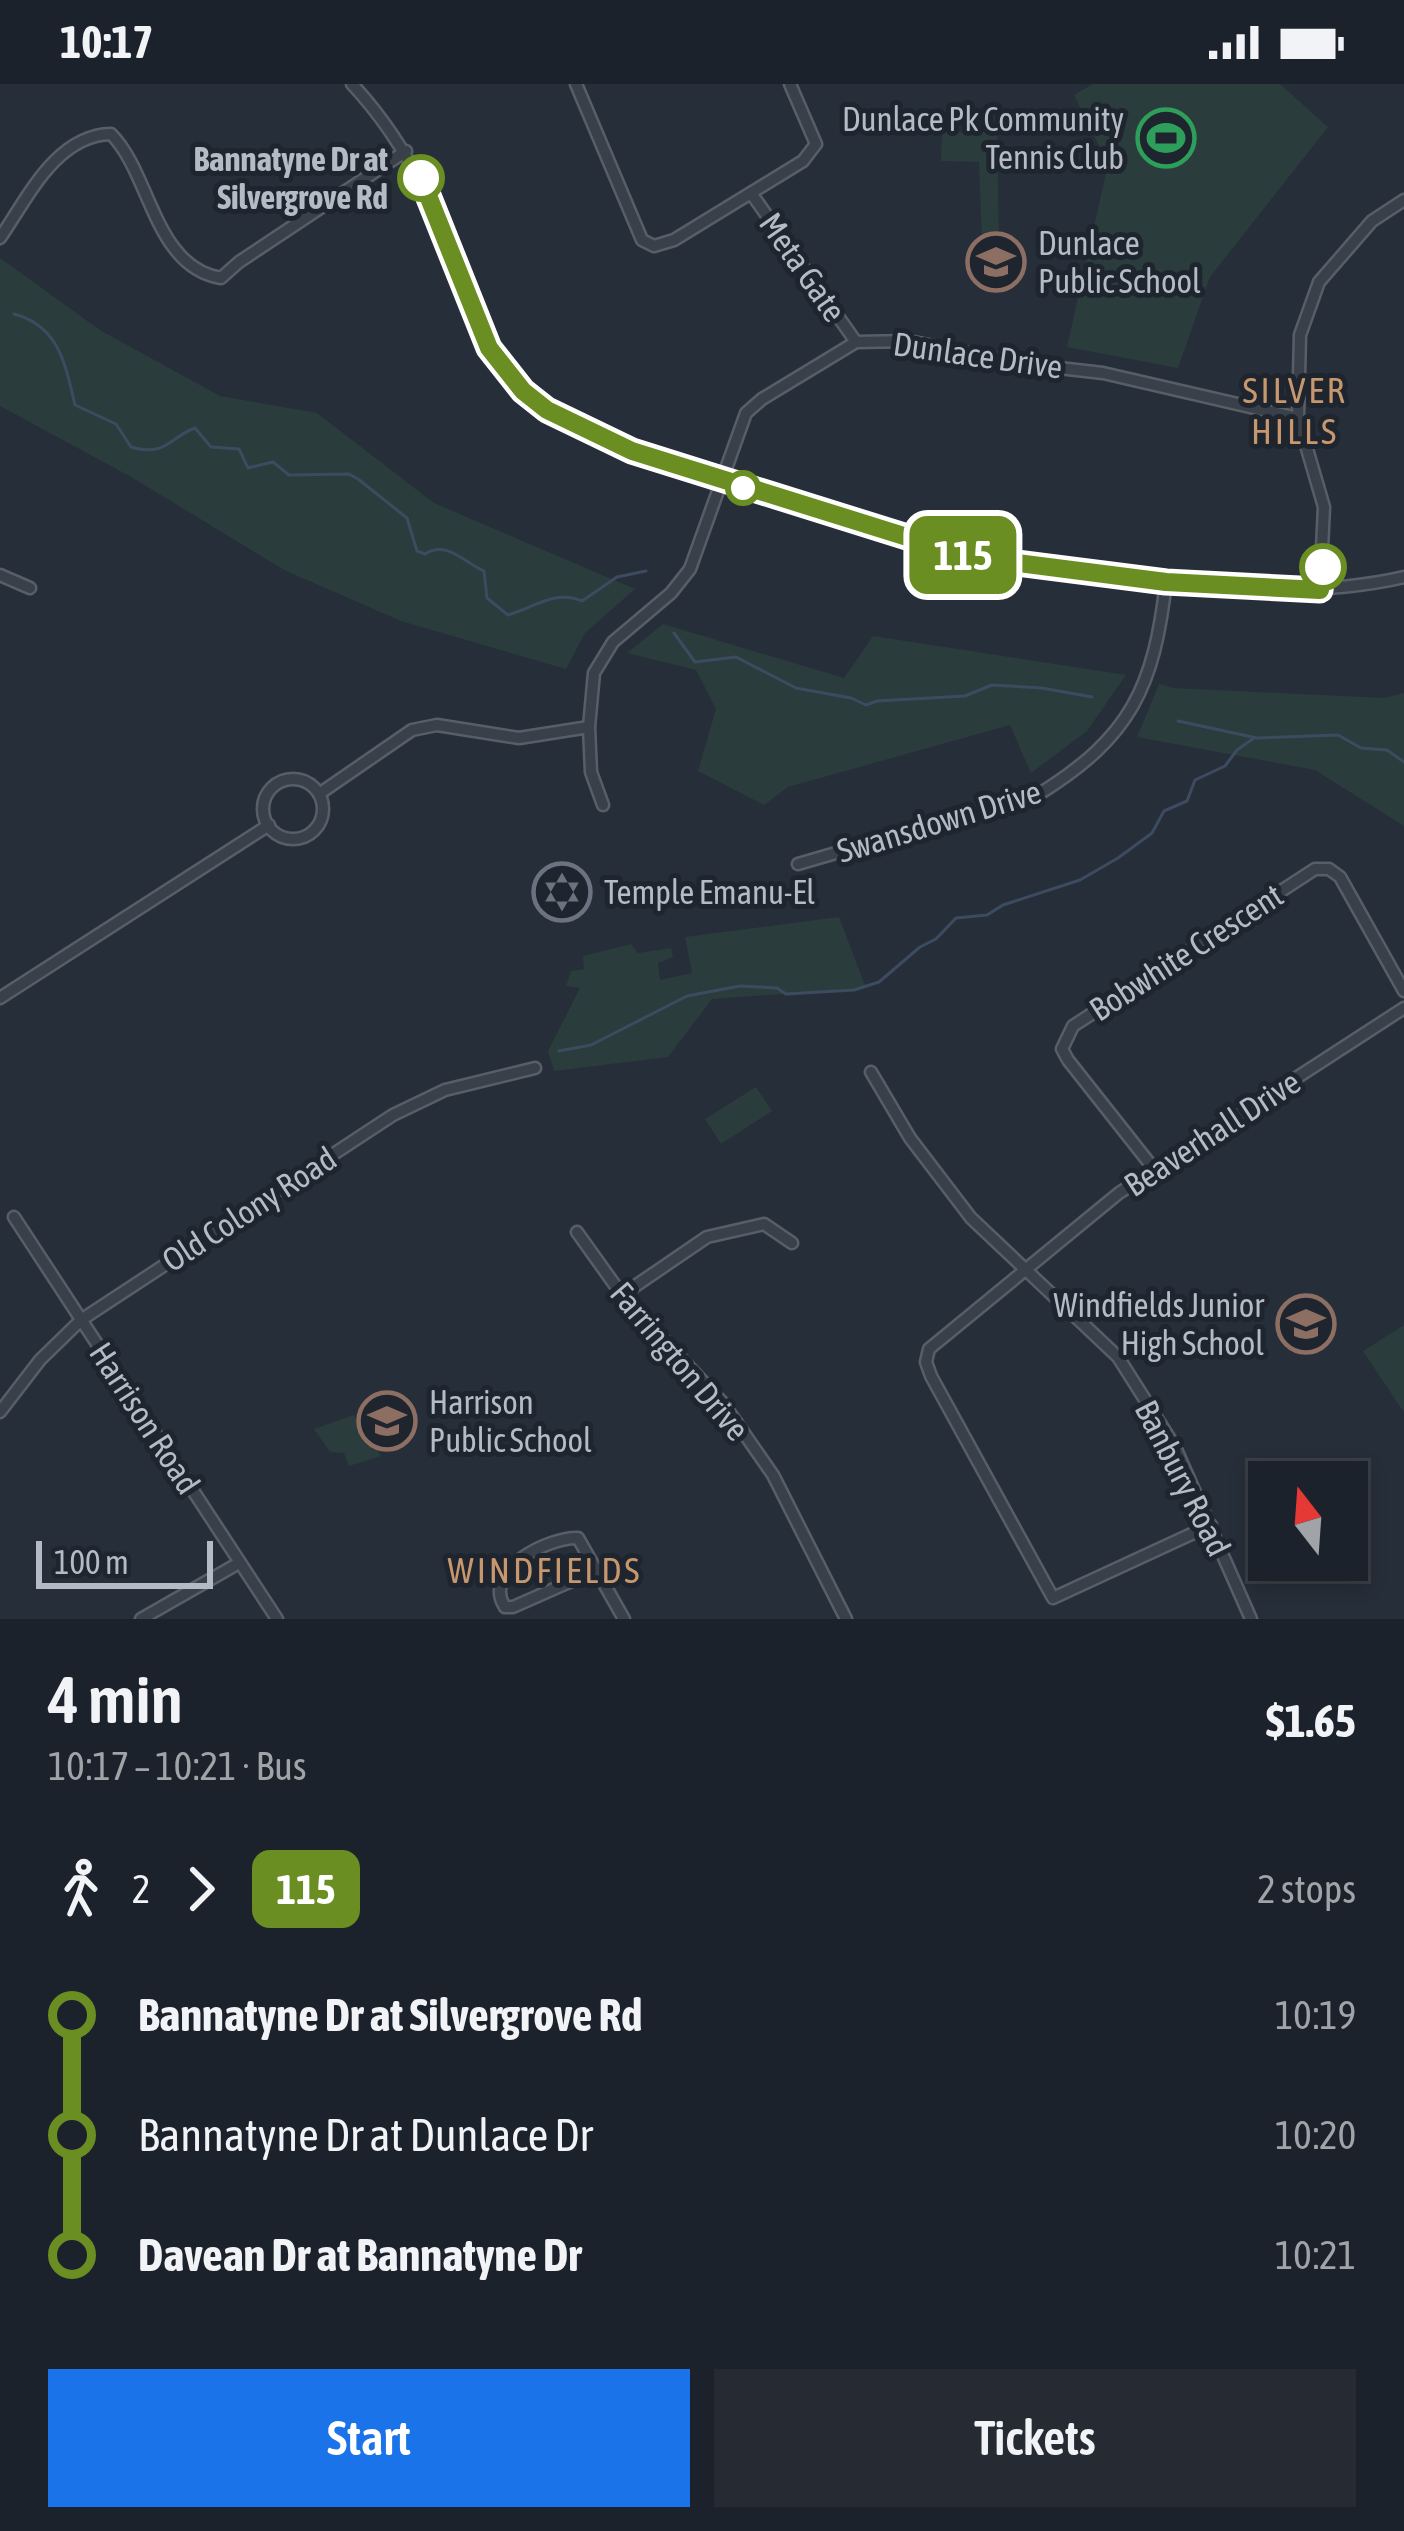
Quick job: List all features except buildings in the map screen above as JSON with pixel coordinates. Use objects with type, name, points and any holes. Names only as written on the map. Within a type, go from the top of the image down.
[{"type":"street","points":[[352,84],[387,121],[421,178],[489,348],[523,391],[547,410],[632,451],[971,557],[1166,582],[1320,590],[1404,577]]},
{"type":"street","points":[[576,84],[642,240],[654,246],[674,240],[803,160],[816,144],[790,84]]},
{"type":"street","points":[[0,238],[43,172],[69,149],[98,134],[111,134],[122,145],[159,224],[180,253],[208,276],[221,278],[406,151]]},
{"type":"street","name":"Meta Gate","points":[[751,193],[856,342]]},
{"type":"street","points":[[1320,590],[1324,507],[1298,418],[1300,335],[1319,282],[1372,221],[1404,200]]},
{"type":"street","name":"Dunlace Drive","points":[[603,805],[591,772],[594,673],[613,642],[670,593],[690,569],[746,413],[762,398],[856,342],[909,341],[1024,364],[1076,368],[1298,418]]},
{"type":"street","points":[[0,575],[30,588]]},
{"type":"street","name":"Swansdown Drive","points":[[799,864],[1039,794],[1071,774],[1113,736],[1148,682],[1166,582]]},
{"type":"street","points":[[319,794],[412,730],[437,724],[519,738],[589,727]]},
{"type":"street","points":[[298,779],[319,794],[323,811],[310,833],[293,839],[268,825],[264,805],[278,784],[298,779]]},
{"type":"street","points":[[0,998],[268,825]]},
{"type":"street","name":"Bobwhite Crescent","points":[[1154,1168],[1068,1060],[1062,1048],[1073,1026],[1315,869],[1329,869],[1340,877],[1404,991]]},
{"type":"street","name":"Beaverhall Drive","points":[[1210,1525],[1053,1598],[926,1362],[929,1349],[1154,1168],[1404,1008]]},
{"type":"street","name":"Old Colony Road","points":[[0,1412],[40,1360],[81,1320],[393,1115],[445,1090],[536,1068]]},
{"type":"street","name":"Banbury Road","points":[[871,1072],[939,1179],[971,1218],[1118,1358],[1175,1448],[1251,1619]]},
{"type":"street","name":"Harrison Road","points":[[14,1217],[277,1619]]},
{"type":"street","points":[[622,1295],[707,1237],[723,1232],[764,1224],[792,1243]]},
{"type":"street","name":"Farrington Drive","points":[[577,1232],[622,1295],[722,1403],[773,1475],[847,1619]]},
{"type":"street","points":[[599,1569],[513,1607],[505,1607],[498,1597],[500,1581],[516,1563],[563,1537],[578,1538],[599,1569],[624,1619]]},
{"type":"street","points":[[141,1619],[239,1563]]},
{"type":"shaded area","points":[[1093,84],[1280,84],[1328,127],[1210,277],[1178,368],[1067,347],[1108,164],[1074,95]]},
{"type":"shaded area","points":[[942,132],[997,132],[999,240],[1011,255],[1011,264],[983,264],[979,162],[941,161]]},
{"type":"shaded area","points":[[0,258],[100,330],[220,396],[317,413],[434,503],[635,589],[585,633],[566,669],[401,621],[284,570],[133,478],[0,406]]},
{"type":"shaded area","points":[[663,624],[844,678],[873,636],[1126,675],[1087,731],[1031,773],[1010,725],[788,787],[764,805],[698,771],[716,709],[696,670],[627,653]]},
{"type":"shaded area","points":[[1159,684],[1384,698],[1404,693],[1404,826],[1315,770],[1137,737]]},
{"type":"shaded area","points":[[839,917],[866,988],[712,999],[668,1057],[554,1071],[548,1051],[580,988],[566,986],[571,971],[584,969],[583,956],[631,944],[638,953],[671,948],[673,957],[658,963],[660,980],[692,973],[685,937]]},
{"type":"shaded area","points":[[756,1087],[772,1111],[721,1144],[705,1119]]},
{"type":"shaded area","points":[[1404,1325],[1404,1410],[1403,1411],[1363,1351]]},
{"type":"shaded area","points":[[354,1415],[381,1456],[349,1466],[344,1453],[330,1452],[314,1429]]},
{"type":"waterway","points":[[14,314],[41,327],[58,348],[75,405],[116,424],[131,447],[160,448],[195,428],[211,447],[239,449],[248,468],[273,462],[289,475],[349,474],[407,518],[417,551],[448,551],[484,571],[487,598],[508,615],[554,598],[582,601],[617,577],[646,571]]},
{"type":"waterway","points":[[674,633],[695,662],[736,657],[796,688],[866,705],[965,696],[992,685],[1092,697]]},
{"type":"waterway","points":[[1178,721],[1257,738],[1338,735],[1361,748],[1387,750],[1404,762]]},
{"type":"waterway","points":[[559,1051],[591,1045],[687,996],[740,986],[777,988],[786,994],[854,990],[879,982],[956,918],[987,915],[1003,905],[1080,880],[1118,858],[1152,833],[1164,811],[1187,801],[1195,780],[1225,766],[1254,738]]},
{"type":"bus line","name":"115","points":[[421,178],[489,348],[501,366],[547,410],[632,451],[971,557],[1166,582],[1320,590],[1323,567]]},
{"type":"place","name":"Dunlace Pk Community Tennis Club","points":[[1166,138]]},
{"type":"place","name":"Bannatyne Dr at Silvergrove Rd","points":[[421,178]]},
{"type":"place","name":"Dunlace Public School","points":[[996,262]]},
{"type":"place","name":"Temple Emanu-El","points":[[562,892]]},
{"type":"place","name":"Windfields Junior High School","points":[[1306,1324]]},
{"type":"place","name":"Harrison Public School","points":[[387,1421]]},
{"type":"district","name":"SILVER HILLS","points":[[1295,410]]},
{"type":"district","name":"WINDFIELDS","points":[[545,1570]]}]
